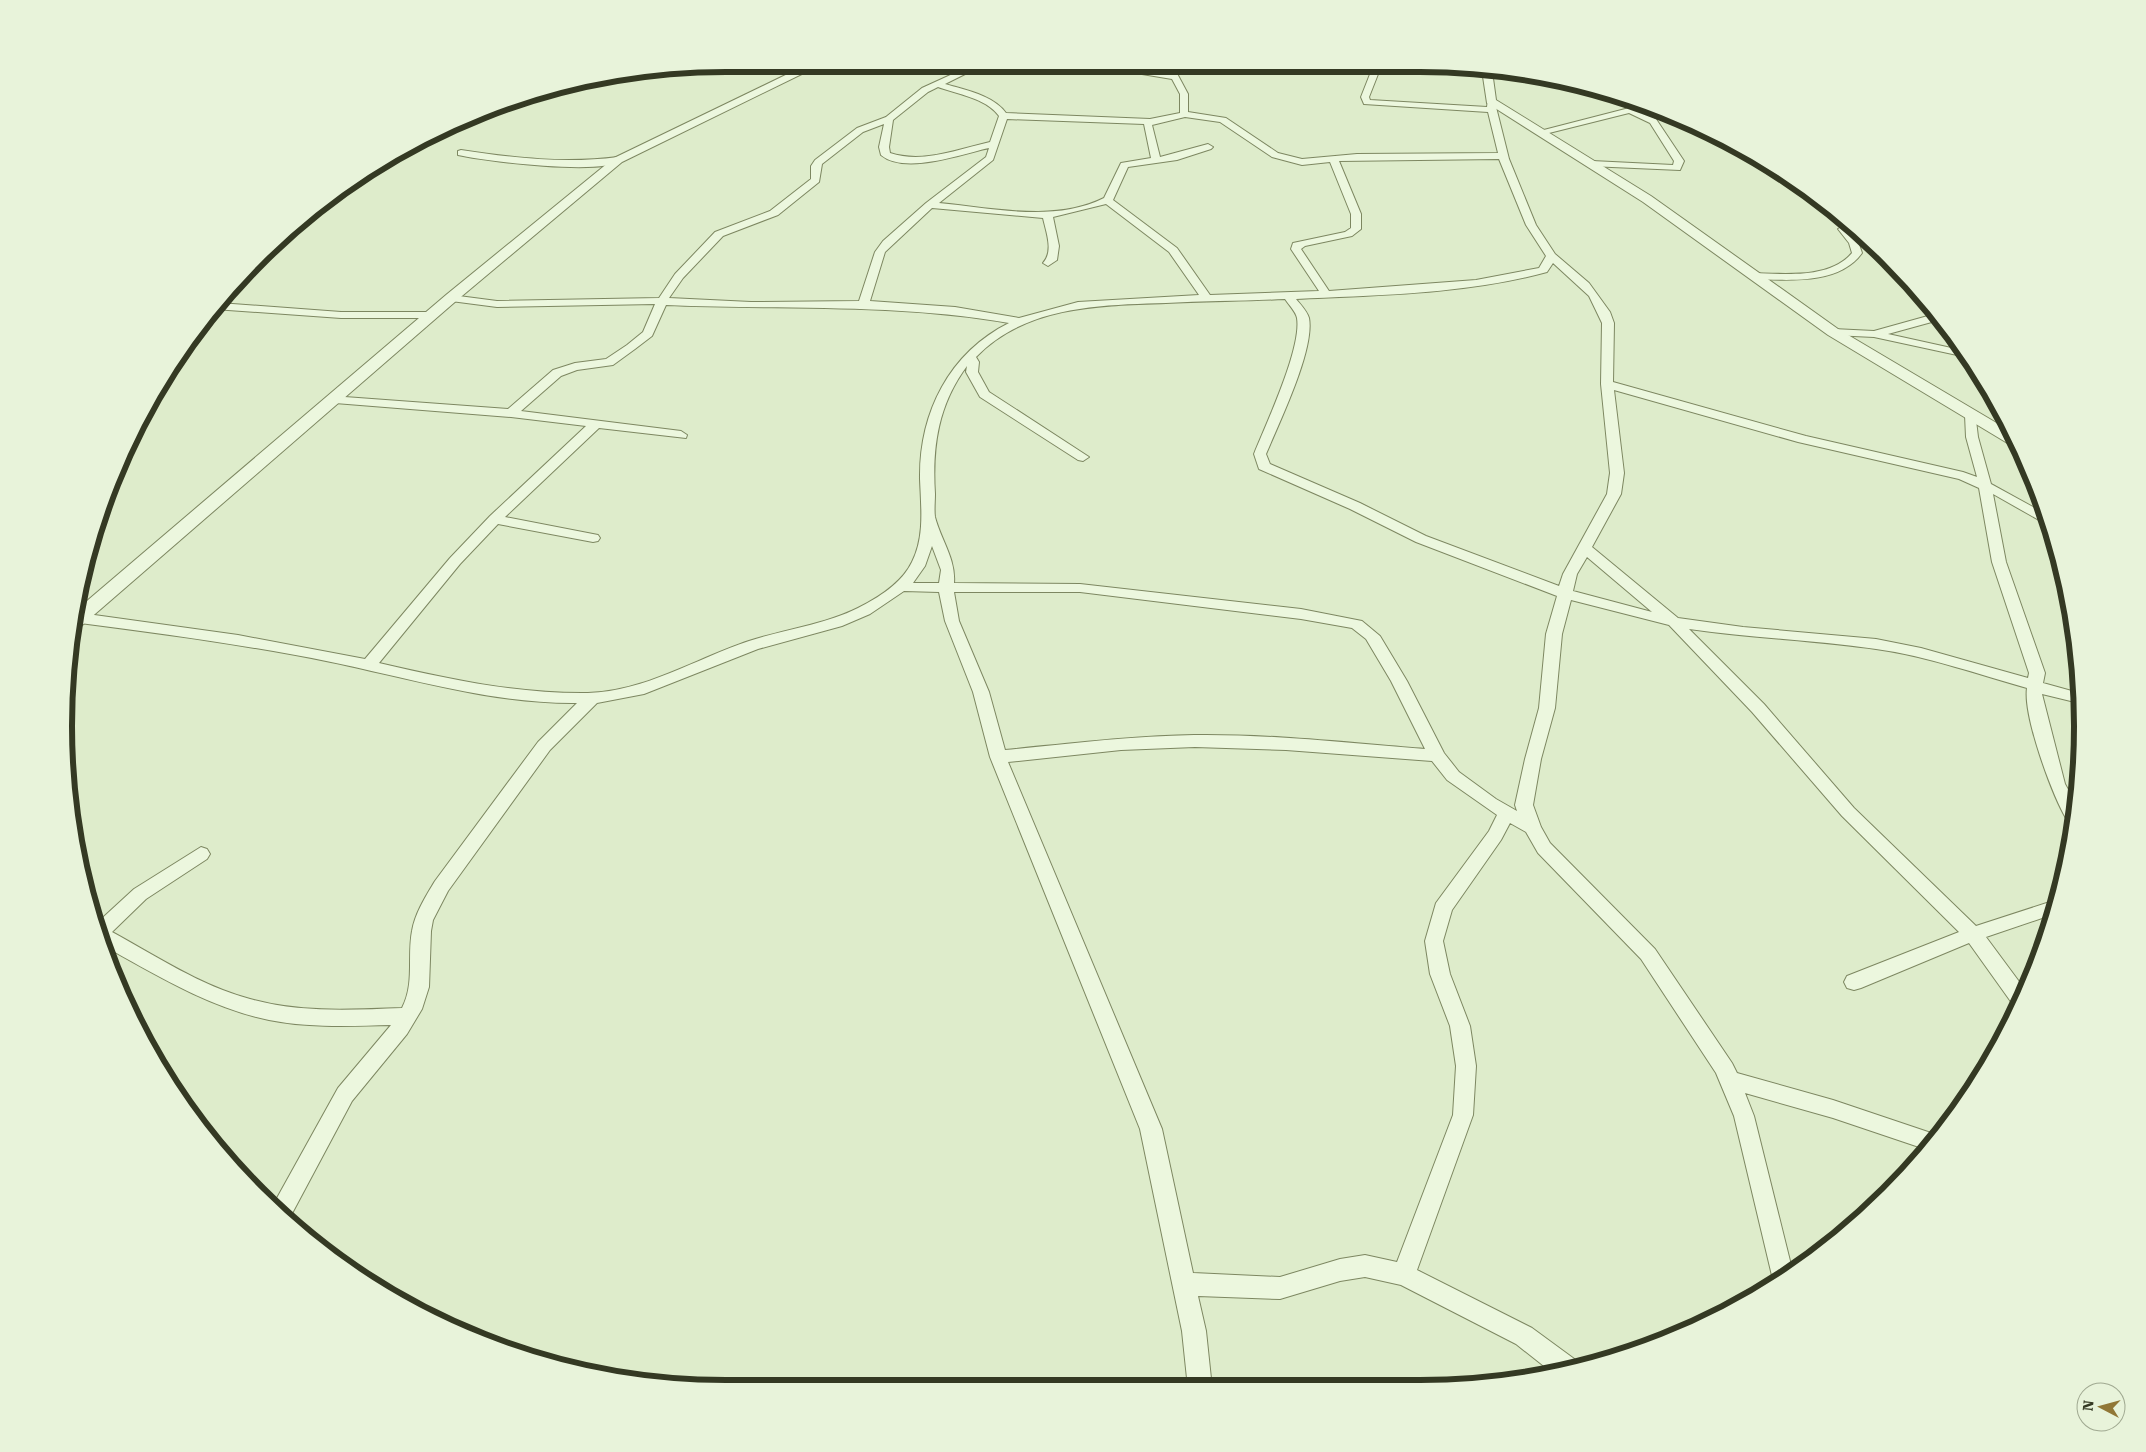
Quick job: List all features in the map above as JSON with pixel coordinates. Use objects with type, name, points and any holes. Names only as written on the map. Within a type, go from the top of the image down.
[{"type":"street","points":[[82,615],[451,298],[618,160],[801,72]]},
{"type":"street","points":[[511,413],[557,373],[575,367],[602,364],[615,359],[648,334],[662,301],[679,276],[719,234],[774,213],[816,180],[816,166],[818,162],[860,130],[889,119],[918,94],[955,72]]},
{"type":"street","points":[[1145,72],[1175,77]]},
{"type":"street","points":[[1172,72],[1184,94],[1183,111],[1186,114]]},
{"type":"street","points":[[1375,72],[1365,97],[1367,102],[1491,105],[1541,132],[1647,199],[1833,332],[2005,435]]},
{"type":"street","points":[[1488,76],[1491,105],[1504,156],[1525,213],[1543,247],[1594,294],[1605,311],[1608,323],[1609,348],[1607,384],[1616,473],[1614,494],[1570,574],[1563,593],[1554,634],[1546,708],[1524,805],[1532,827],[1544,848],[1648,954],[1725,1069],[1744,1116],[1781,1270]]},
{"type":"street","points":[[936,84],[989,103],[997,108],[1003,116]]},
{"type":"street","points":[[1541,132],[1636,109]]},
{"type":"street","points":[[1592,164],[1676,168],[1679,162],[1653,121],[1637,110]]},
{"type":"street","points":[[1003,116],[1150,122],[1186,114],[1223,120],[1275,155],[1291,160],[1504,156]]},
{"type":"street","points":[[863,304],[880,252],[886,244],[930,205],[990,158],[996,144],[1003,116]]},
{"type":"street","points":[[889,119],[884,147],[886,155],[895,159],[922,160],[996,144]]},
{"type":"street","points":[[1150,122],[1148,125],[1156,161]]},
{"type":"street","points":[[930,205],[1047,215],[1099,204],[1107,200],[1111,196],[1124,165],[1177,157],[1208,147]]},
{"type":"street","points":[[461,153],[544,163],[589,164],[618,160]]},
{"type":"street","points":[[1326,294],[1296,249],[1297,245],[1303,243],[1348,234],[1356,230],[1356,214],[1333,158]]},
{"type":"street","points":[[1107,200],[1173,250],[1208,298]]},
{"type":"street","points":[[1047,215],[1054,246],[1052,260],[1048,263]]},
{"type":"street","points":[[1754,276],[1784,277],[1816,273],[1837,269],[1852,262],[1857,253],[1854,242],[1845,230]]},
{"type":"street","points":[[81,621],[221,637],[369,665],[486,692],[592,698],[633,691],[747,646],[820,629],[852,619],[874,608],[901,587],[920,563],[929,518],[927,475],[929,438],[936,408],[948,380],[965,370],[970,357],[1000,331],[1019,321],[1051,312],[1081,307],[1146,300],[1289,297],[1480,282],[1543,270],[1551,256]]},
{"type":"street","points":[[1289,297],[1303,316],[1304,335],[1287,388],[1260,454],[1264,466],[1355,506],[1421,539],[1563,593],[1674,622],[1743,632],[1876,644],[1921,654],[1998,677],[2037,684],[2073,696]]},
{"type":"street","points":[[451,298],[497,304],[573,300],[662,301],[751,306],[863,304],[955,310],[1019,321]]},
{"type":"street","points":[[225,307],[341,315],[432,315]]},
{"type":"street","points":[[1874,334],[1930,319]]},
{"type":"street","points":[[1833,332],[1874,334],[1955,352]]},
{"type":"street","points":[[965,370],[984,394],[1083,457]]},
{"type":"street","points":[[1607,384],[1803,439],[1945,472],[1984,484],[2039,516]]},
{"type":"street","points":[[335,399],[511,413],[681,435]]},
{"type":"street","points":[[1971,415],[1972,437],[1984,484],[1999,562],[2036,674],[2037,684],[2034,694],[2036,708],[2051,765],[2057,784],[2068,807]]},
{"type":"street","points":[[369,665],[455,561],[495,519],[597,423]]},
{"type":"street","points":[[929,518],[948,570],[946,588],[952,621],[981,692],[998,757],[1151,1129],[1194,1331],[1199,1380]]},
{"type":"street","points":[[495,519],[593,538]]},
{"type":"street","points":[[1585,548],[1674,622],[1758,708],[1848,812],[1973,934],[2016,993]]},
{"type":"street","points":[[901,587],[1080,588],[1301,614],[1357,624],[1372,636],[1399,681],[1437,756],[1453,776],[1507,813],[1532,827]]},
{"type":"street","points":[[284,1207],[329,1121],[357,1078],[386,1047],[412,1009],[421,982],[420,948],[424,921],[437,895],[470,843],[514,790],[534,758],[548,741],[592,698]]},
{"type":"street","points":[[998,757],[1094,747],[1193,742],[1244,742],[1437,756]]},
{"type":"street","points":[[1404,1275],[1463,1115],[1466,1066],[1460,1026],[1440,974],[1434,940],[1443,908],[1495,835],[1507,813]]},
{"type":"street","points":[[105,929],[140,894],[201,854]]},
{"type":"street","points":[[1854,982],[1973,934],[2047,909]]},
{"type":"street","points":[[108,938],[175,976],[221,996],[269,1012],[367,1018],[407,1016]]},
{"type":"street","points":[[1729,1080],[1833,1109],[1925,1140]]},
{"type":"street","points":[[1184,1284],[1280,1288],[1340,1270],[1365,1266],[1404,1275],[1524,1336],[1560,1364]]}]
